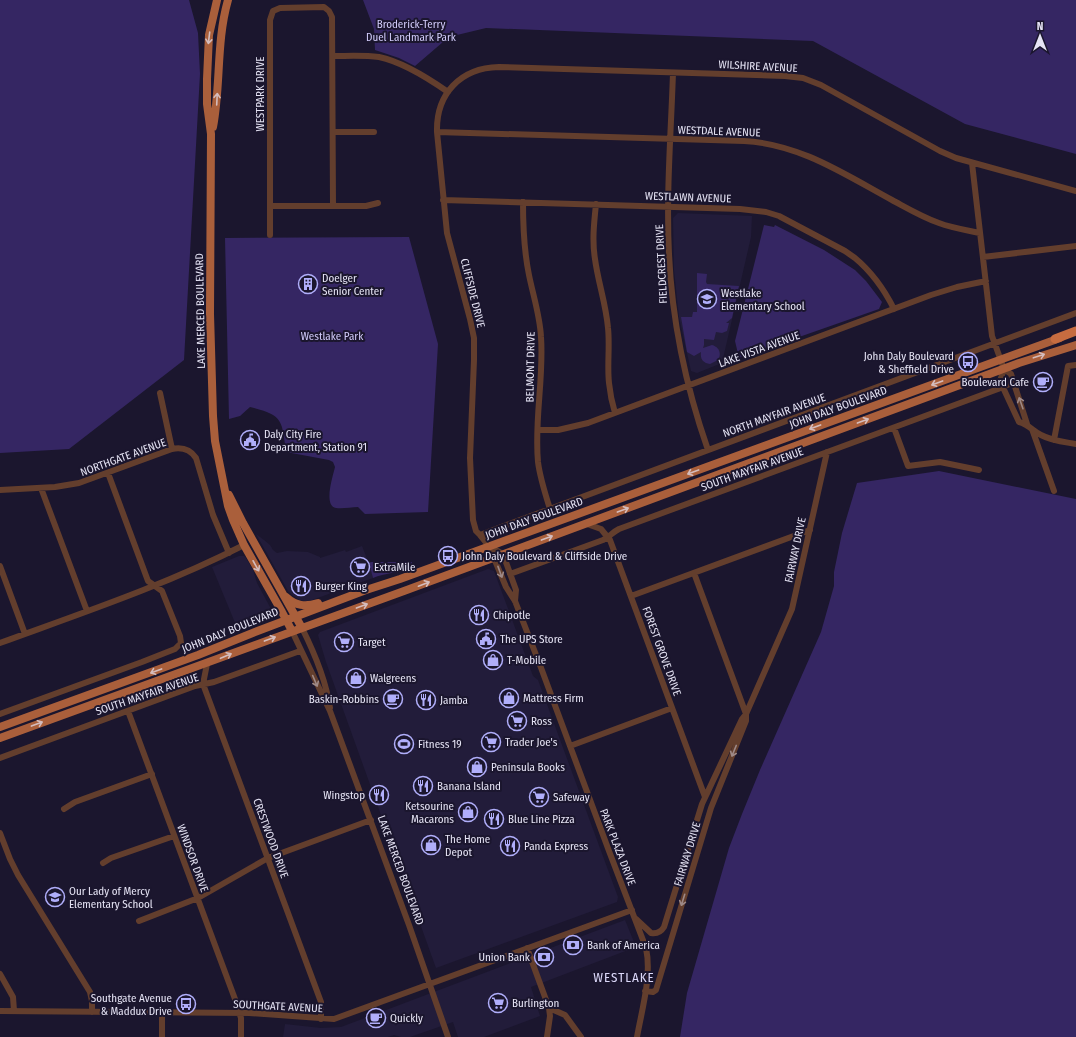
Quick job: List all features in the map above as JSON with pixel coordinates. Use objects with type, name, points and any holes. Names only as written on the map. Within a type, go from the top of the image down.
[{"type":"highway","points":[[1055,339],[1076,332]]},
{"type":"main road","name":"LAKE MERCED BOULEVARD","points":[[217,0],[210,29],[207,98],[211,134],[210,292],[213,416],[217,453],[231,516],[244,545],[292,631]]},
{"type":"main road","name":"LAKE MERCED BOULEVARD","points":[[211,134],[217,105],[220,35],[228,0]]},
{"type":"main road","name":"JOHN DALY BOULEVARD","points":[[0,727],[198,655],[372,588],[1055,339]]},
{"type":"main road","name":"JOHN DALY BOULEVARD","points":[[0,738],[132,689],[207,664],[292,631],[495,558],[1036,357],[1076,345]]},
{"type":"main road","name":"LAKE MERCED BOULEVARD","points":[[225,487],[243,523],[302,628]]},
{"type":"main road","points":[[243,523],[246,539],[244,545],[258,549]]},
{"type":"main road","points":[[284,594],[294,603],[309,606],[355,589],[372,588]]},
{"type":"street","name":"WESTPARK DRIVE","points":[[270,235],[270,17],[273,11],[283,7],[320,7],[329,11],[333,20],[333,56]]},
{"type":"street","points":[[333,206],[333,56],[371,56],[387,59],[412,70],[448,92]]},
{"type":"street","name":"WILSHIRE AVENUE","points":[[448,92],[457,82],[469,73],[491,67],[673,72],[804,78],[821,85],[944,153],[972,163],[1076,191]]},
{"type":"street","name":"FIELDCREST DRIVE","points":[[673,72],[669,261],[674,312],[680,348],[688,386],[708,450]]},
{"type":"street","name":"CLIFFSIDE DRIVE","points":[[448,92],[438,111],[437,132],[443,200],[447,233],[474,338],[470,472],[473,520],[476,531],[489,546]]},
{"type":"street","points":[[333,132],[374,132]]},
{"type":"street","name":"WESTDALE AVENUE","points":[[437,132],[753,142],[772,144],[822,162],[927,218],[949,226],[980,233]]},
{"type":"street","points":[[972,163],[992,336],[1004,369],[1011,374],[1054,491]]},
{"type":"street","name":"WESTLAWN AVENUE","points":[[443,200],[753,209],[766,212],[791,221],[845,251],[860,262],[878,281],[894,309]]},
{"type":"street","points":[[270,206],[366,206],[378,202]]},
{"type":"street","name":"BELMONT DRIVE","points":[[523,202],[526,261],[538,313],[541,335],[542,360],[538,430],[539,470],[550,509]]},
{"type":"street","points":[[596,204],[594,248],[597,271],[607,315],[609,340],[609,381],[615,413]]},
{"type":"street","points":[[983,257],[1076,246]]},
{"type":"street","name":"LAKE VISTA AVENUE","points":[[538,430],[568,428],[588,423],[944,291],[986,281]]},
{"type":"street","name":"NORTH MAYFAIR AVENUE","points":[[480,535],[1076,313]]},
{"type":"street","points":[[1054,440],[1068,366],[1076,365]]},
{"type":"street","points":[[1004,369],[1000,381],[1019,422],[1030,427],[1042,436],[1076,444]]},
{"type":"street","name":"SOUTH MAYFAIR AVENUE","points":[[510,574],[609,538],[612,533],[619,529],[894,428],[1014,382]]},
{"type":"street","points":[[160,393],[172,449]]},
{"type":"street","points":[[894,428],[908,466],[940,462],[979,470]]},
{"type":"street","name":"NORTHGATE AVENUE","points":[[0,490],[41,488],[79,483],[108,474],[172,449],[185,449],[196,458],[213,515],[229,553]]},
{"type":"street","name":"FAIRWAY DRIVE","points":[[636,919],[651,933],[658,933],[664,927],[694,827],[705,797],[742,718],[746,714],[792,609],[827,452]]},
{"type":"street","points":[[0,714],[142,662],[175,649],[181,643],[180,636],[162,591],[148,581],[108,474]]},
{"type":"street","points":[[41,488],[87,611]]},
{"type":"street","points":[[587,524],[601,529],[609,538]]},
{"type":"street","points":[[631,596],[810,530]]},
{"type":"street","name":"FOREST GROVE DRIVE","points":[[609,538],[705,797]]},
{"type":"street","points":[[0,643],[154,585],[229,553],[244,545]]},
{"type":"street","points":[[489,546],[503,554]]},
{"type":"street","name":"PARK PLAZA DRIVE","points":[[489,546],[506,587],[515,601],[646,948],[649,962],[637,1037]]},
{"type":"street","name":"PARK PLAZA DRIVE","points":[[503,554],[516,590],[515,601]]},
{"type":"street","points":[[0,566],[25,634]]},
{"type":"street","points":[[694,573],[746,714]]},
{"type":"street","name":"LAKE MERCED BOULEVARD","points":[[302,628],[317,662],[326,690],[330,711]]},
{"type":"street","name":"LAKE MERCED BOULEVARD","points":[[292,631],[330,711],[371,820],[448,1037]]},
{"type":"street","name":"SOUTH MAYFAIR AVENUE","points":[[0,758],[300,650]]},
{"type":"street","points":[[203,684],[207,664]]},
{"type":"street","name":"CRESTWOOD DRIVE","points":[[203,684],[321,1002],[320,1019]]},
{"type":"street","points":[[570,746],[672,708]]},
{"type":"street","name":"WINDSOR DRIVE","points":[[128,711],[241,1018],[241,1037]]},
{"type":"street","name":"FAIRWAY DRIVE","points":[[645,991],[653,992],[656,990],[709,816],[746,721],[746,714]]},
{"type":"street","points":[[64,809],[76,802],[152,774]]},
{"type":"street","points":[[139,921],[198,898],[268,858],[371,820]]},
{"type":"street","points":[[0,833],[18,875],[90,992],[92,1012]]},
{"type":"street","points":[[103,863],[111,858],[174,836]]},
{"type":"street","name":"SOUTHGATE AVENUE","points":[[0,1011],[262,1013],[334,1019],[632,910]]},
{"type":"street","points":[[527,948],[549,1008],[550,1016],[547,1037]]},
{"type":"street","points":[[0,974],[13,997],[14,1011]]},
{"type":"street","points":[[549,1008],[565,1015],[581,1037]]},
{"type":"street","points":[[162,1013],[162,1037]]},
{"type":"shaded area","name":"Westlake Elementary School","points":[[678,213],[752,216],[751,237],[722,363],[697,373],[691,371],[679,317],[674,270],[673,218]]},
{"type":"shaded area","points":[[256,534],[270,545],[277,553],[287,551],[308,552],[320,558],[345,550],[346,552],[362,546],[373,578],[312,600],[299,600],[288,591]]},
{"type":"shaded area","points":[[239,556],[244,556],[246,558],[253,570],[257,583],[271,609],[272,614],[268,620],[255,623],[238,630],[212,567]]},
{"type":"shaded area","points":[[488,569],[494,571],[533,676],[538,680],[618,897],[617,902],[436,968],[326,662],[318,635],[320,632]]},
{"type":"shaded area","points":[[625,920],[636,947],[531,987],[540,1016],[484,1037],[458,1037],[453,1022],[410,1037],[394,1035],[388,1037],[283,1037],[285,1024],[321,1028],[341,1027]]},
{"type":"green space","points":[[0,0],[189,0],[198,33],[200,74],[184,360],[69,449],[0,453]]},
{"type":"green space","name":"Broderick-Terry Duel Landmark Park","points":[[363,0],[1076,0],[1076,154],[965,124],[813,41],[486,28],[457,35],[443,42],[415,66],[399,58],[375,50],[374,29]]},
{"type":"green space","points":[[764,225],[774,227],[775,225],[824,250],[855,270],[866,281],[882,302],[879,309],[739,358],[735,341]]},
{"type":"green space","name":"Westlake Park","points":[[409,237],[438,344],[428,512],[365,514],[358,507],[336,508],[332,506],[329,497],[335,467],[333,462],[286,452],[282,426],[275,416],[269,413],[250,407],[240,416],[229,419],[225,238]]},
{"type":"green space","points":[[697,273],[707,274],[707,284],[739,286],[732,318],[726,323],[729,323],[727,331],[722,333],[716,332],[714,340],[704,339],[703,348],[712,345],[718,349],[720,353],[718,360],[710,364],[702,360],[701,352],[694,356],[687,352],[681,317],[692,317],[693,312],[697,312]]},
{"type":"green space","points":[[939,471],[1076,499],[1076,1037],[680,1037],[687,993],[729,848],[760,770],[821,632],[834,586],[834,572],[842,533],[857,483]]},
{"type":"green space","points":[[412,562],[411,568],[373,578],[369,563]]},
{"type":"waterway","points":[[396,571],[394,570],[394,567],[399,565]]},
{"type":"place","name":"Doelger Senior Center","points":[[308,284]]},
{"type":"place","name":"Westlake Elementary School","points":[[707,299]]},
{"type":"place","name":"John Daly Boulevard & Sheffield Drive","points":[[968,362]]},
{"type":"place","name":"Boulevard Cafe","points":[[1043,382]]},
{"type":"place","name":"Daly City Fire Department, Station 91","points":[[250,440]]},
{"type":"place","name":"John Daly Boulevard & Cliffside Drive","points":[[448,556]]},
{"type":"place","name":"ExtraMile","points":[[360,567]]},
{"type":"place","name":"Burger King","points":[[301,586]]},
{"type":"place","name":"Chipotle","points":[[479,615]]},
{"type":"place","name":"The UPS Store","points":[[486,639]]},
{"type":"place","name":"Target","points":[[344,642]]},
{"type":"place","name":"T-Mobile","points":[[493,660]]},
{"type":"place","name":"Walgreens","points":[[356,678]]},
{"type":"place","name":"Mattress Firm","points":[[509,698]]},
{"type":"place","name":"Baskin-Robbins","points":[[393,699]]},
{"type":"place","name":"Jamba","points":[[426,700]]},
{"type":"place","name":"Ross","points":[[517,721]]},
{"type":"place","name":"Trader Joe's","points":[[491,742]]},
{"type":"place","name":"Fitness 19","points":[[404,744]]},
{"type":"place","name":"Peninsula Books","points":[[477,767]]},
{"type":"place","name":"Banana Island","points":[[423,786]]},
{"type":"place","name":"Wingstop","points":[[379,795]]},
{"type":"place","name":"Safeway","points":[[539,797]]},
{"type":"place","name":"Ketsourine Macarons","points":[[468,812]]},
{"type":"place","name":"Blue Line Pizza","points":[[494,819]]},
{"type":"place","name":"The Home Depot","points":[[431,845]]},
{"type":"place","name":"Panda Express","points":[[510,846]]},
{"type":"place","name":"Our Lady of Mercy Elementary School","points":[[55,897]]},
{"type":"place","name":"Bank of America","points":[[573,945]]},
{"type":"place","name":"Union Bank","points":[[544,957]]},
{"type":"place","name":"Burlington","points":[[498,1003]]},
{"type":"place","name":"Southgate Avenue & Maddux Drive","points":[[186,1004]]},
{"type":"place","name":"Quickly","points":[[376,1018]]},
{"type":"district","name":"WESTLAKE","points":[[624,977]]}]
